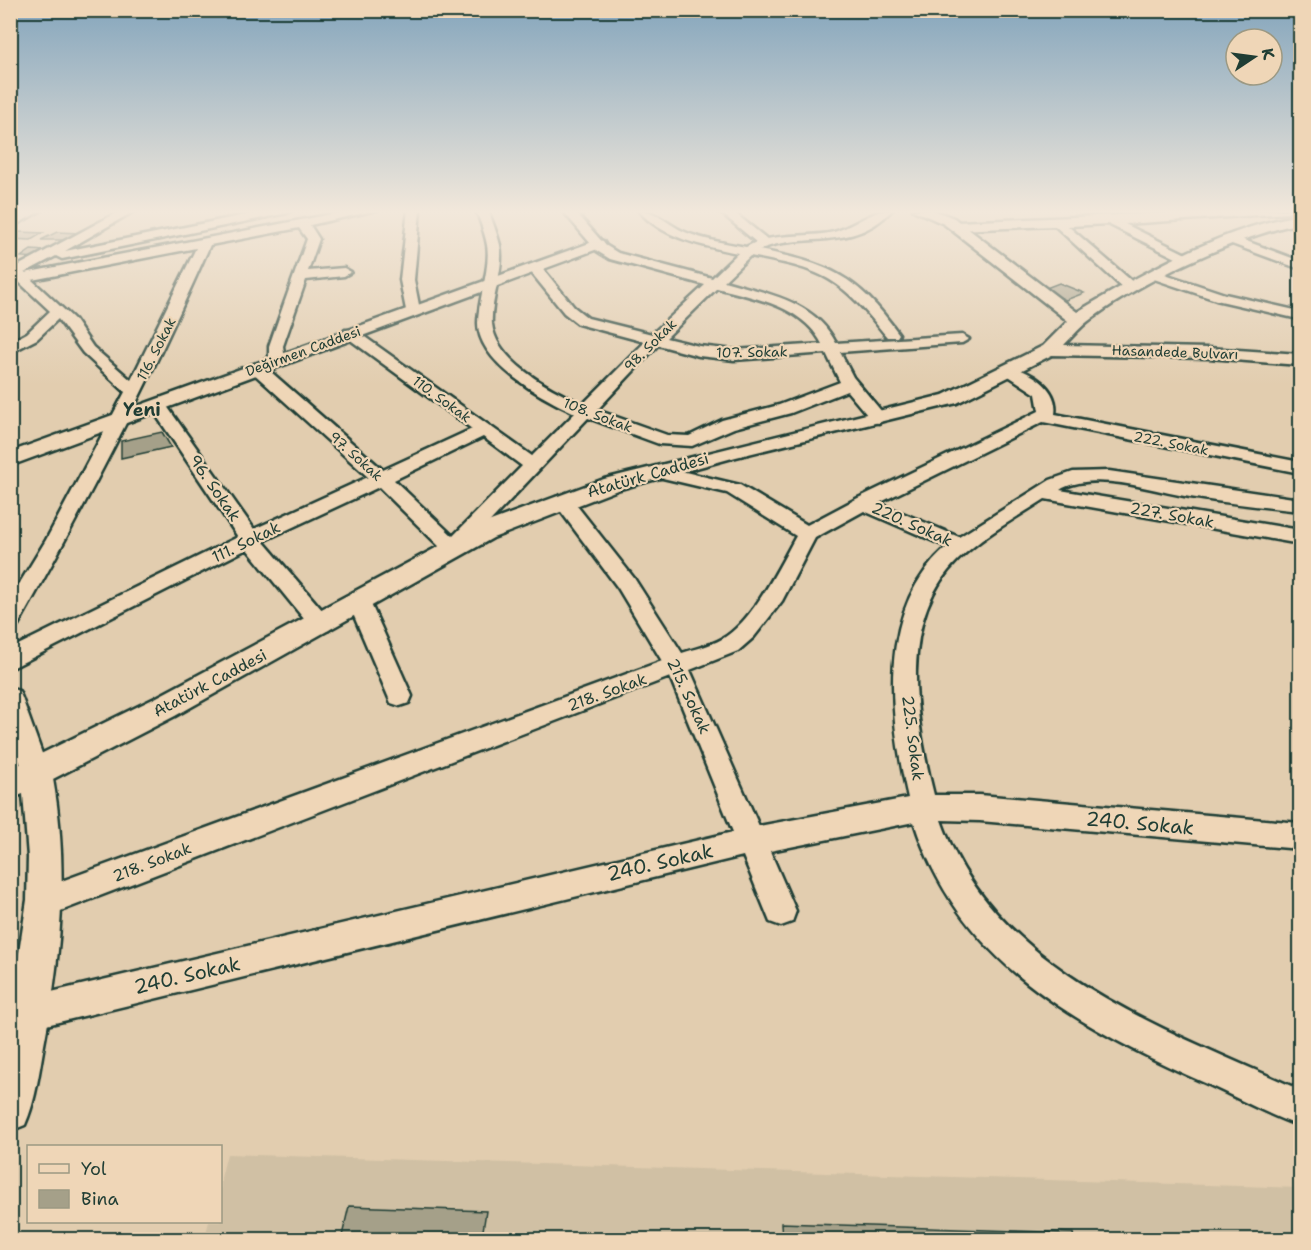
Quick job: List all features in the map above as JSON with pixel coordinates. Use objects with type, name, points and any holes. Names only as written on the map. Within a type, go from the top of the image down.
[{"type":"street","points":[[19,283],[33,268]]},
{"type":"street","points":[[19,283],[86,268]]},
{"type":"street","name":"116. Sokak","points":[[10,620],[56,540],[134,392],[194,268]]},
{"type":"street","points":[[277,360],[276,346],[304,268]]},
{"type":"street","points":[[408,268],[407,280],[413,310]]},
{"type":"street","name":"108. Sokak","points":[[492,268],[485,325],[496,349],[532,385],[567,404],[665,440],[680,443],[692,441],[728,424],[785,410],[851,384]]},
{"type":"street","name":"Değirmen Caddesi","points":[[10,460],[350,333],[532,268]]},
{"type":"street","name":"107. Sokak","points":[[536,268],[569,310],[583,321],[718,354],[829,349],[962,339]]},
{"type":"street","points":[[654,268],[767,297],[792,307],[821,328],[829,349],[851,384],[879,418]]},
{"type":"street","name":"98. Sokak","points":[[453,548],[655,340],[729,268]]},
{"type":"street","points":[[817,268],[830,273],[857,292],[892,334]]},
{"type":"street","points":[[1010,268],[1078,321]]},
{"type":"street","points":[[1109,268],[1129,286]]},
{"type":"street","name":"Atatürk Caddesi","points":[[23,779],[321,624],[453,548],[563,501],[731,452],[950,399],[1050,350],[1078,321],[1098,305],[1129,286],[1165,268]]},
{"type":"street","points":[[302,276],[344,272]]},
{"type":"street","points":[[1153,274],[1221,297],[1298,313]]},
{"type":"street","points":[[19,283],[74,327],[88,350],[134,392]]},
{"type":"street","points":[[10,349],[32,336],[57,312]]},
{"type":"street","name":"110. Sokak","points":[[350,333],[533,465]]},
{"type":"street","name":"Hasandede Bulvarı","points":[[1050,350],[1177,351],[1300,360]]},
{"type":"street","name":"97. Sokak","points":[[256,368],[382,478],[453,548]]},
{"type":"street","points":[[660,472],[733,489],[807,534],[863,503],[1042,417],[1048,410],[1047,400],[1042,392],[1032,382],[1009,371]]},
{"type":"street","name":"96. Sokak","points":[[158,406],[250,539],[321,624]]},
{"type":"street","name":"222. Sokak","points":[[1042,417],[1300,466]]},
{"type":"street","name":"111. Sokak","points":[[10,660],[250,539],[485,430]]},
{"type":"street","name":"225. Sokak","points":[[1300,505],[1098,476],[1064,481],[960,545],[949,555],[925,588],[909,627],[907,709],[916,775],[945,866],[958,888],[1008,945],[1044,978],[1075,1001],[1111,1021],[1300,1108]]},
{"type":"street","name":"227. Sokak","points":[[1044,493],[1300,537]]},
{"type":"street","name":"215. Sokak","points":[[563,501],[626,582],[677,666],[781,911]]},
{"type":"street","name":"220. Sokak","points":[[863,503],[960,545]]},
{"type":"street","name":"218. Sokak","points":[[45,902],[717,651],[738,640],[774,596],[807,534]]},
{"type":"street","points":[[359,602],[400,696]]},
{"type":"street","points":[[10,698],[23,779],[47,839],[45,902],[30,1013],[10,1110]]},
{"type":"street","name":"240. Sokak","points":[[30,1013],[751,841],[925,807],[980,808],[1300,836]]},
{"type":"shaded area","points":[[227,1154],[1300,1188],[1300,1240],[204,1240],[209,1223],[222,1223],[222,1174]]},
{"type":"building","points":[[1059,283],[1084,293],[1066,300],[1041,290]]},
{"type":"building","points":[[162,432],[171,447],[121,458],[121,441]]},
{"type":"building","points":[[349,1206],[486,1211],[482,1237],[515,1240],[341,1240]]},
{"type":"building","points":[[781,1223],[1073,1233],[1074,1240],[782,1240]]},
{"type":"district","name":"Yeni","points":[[142,410]]}]
